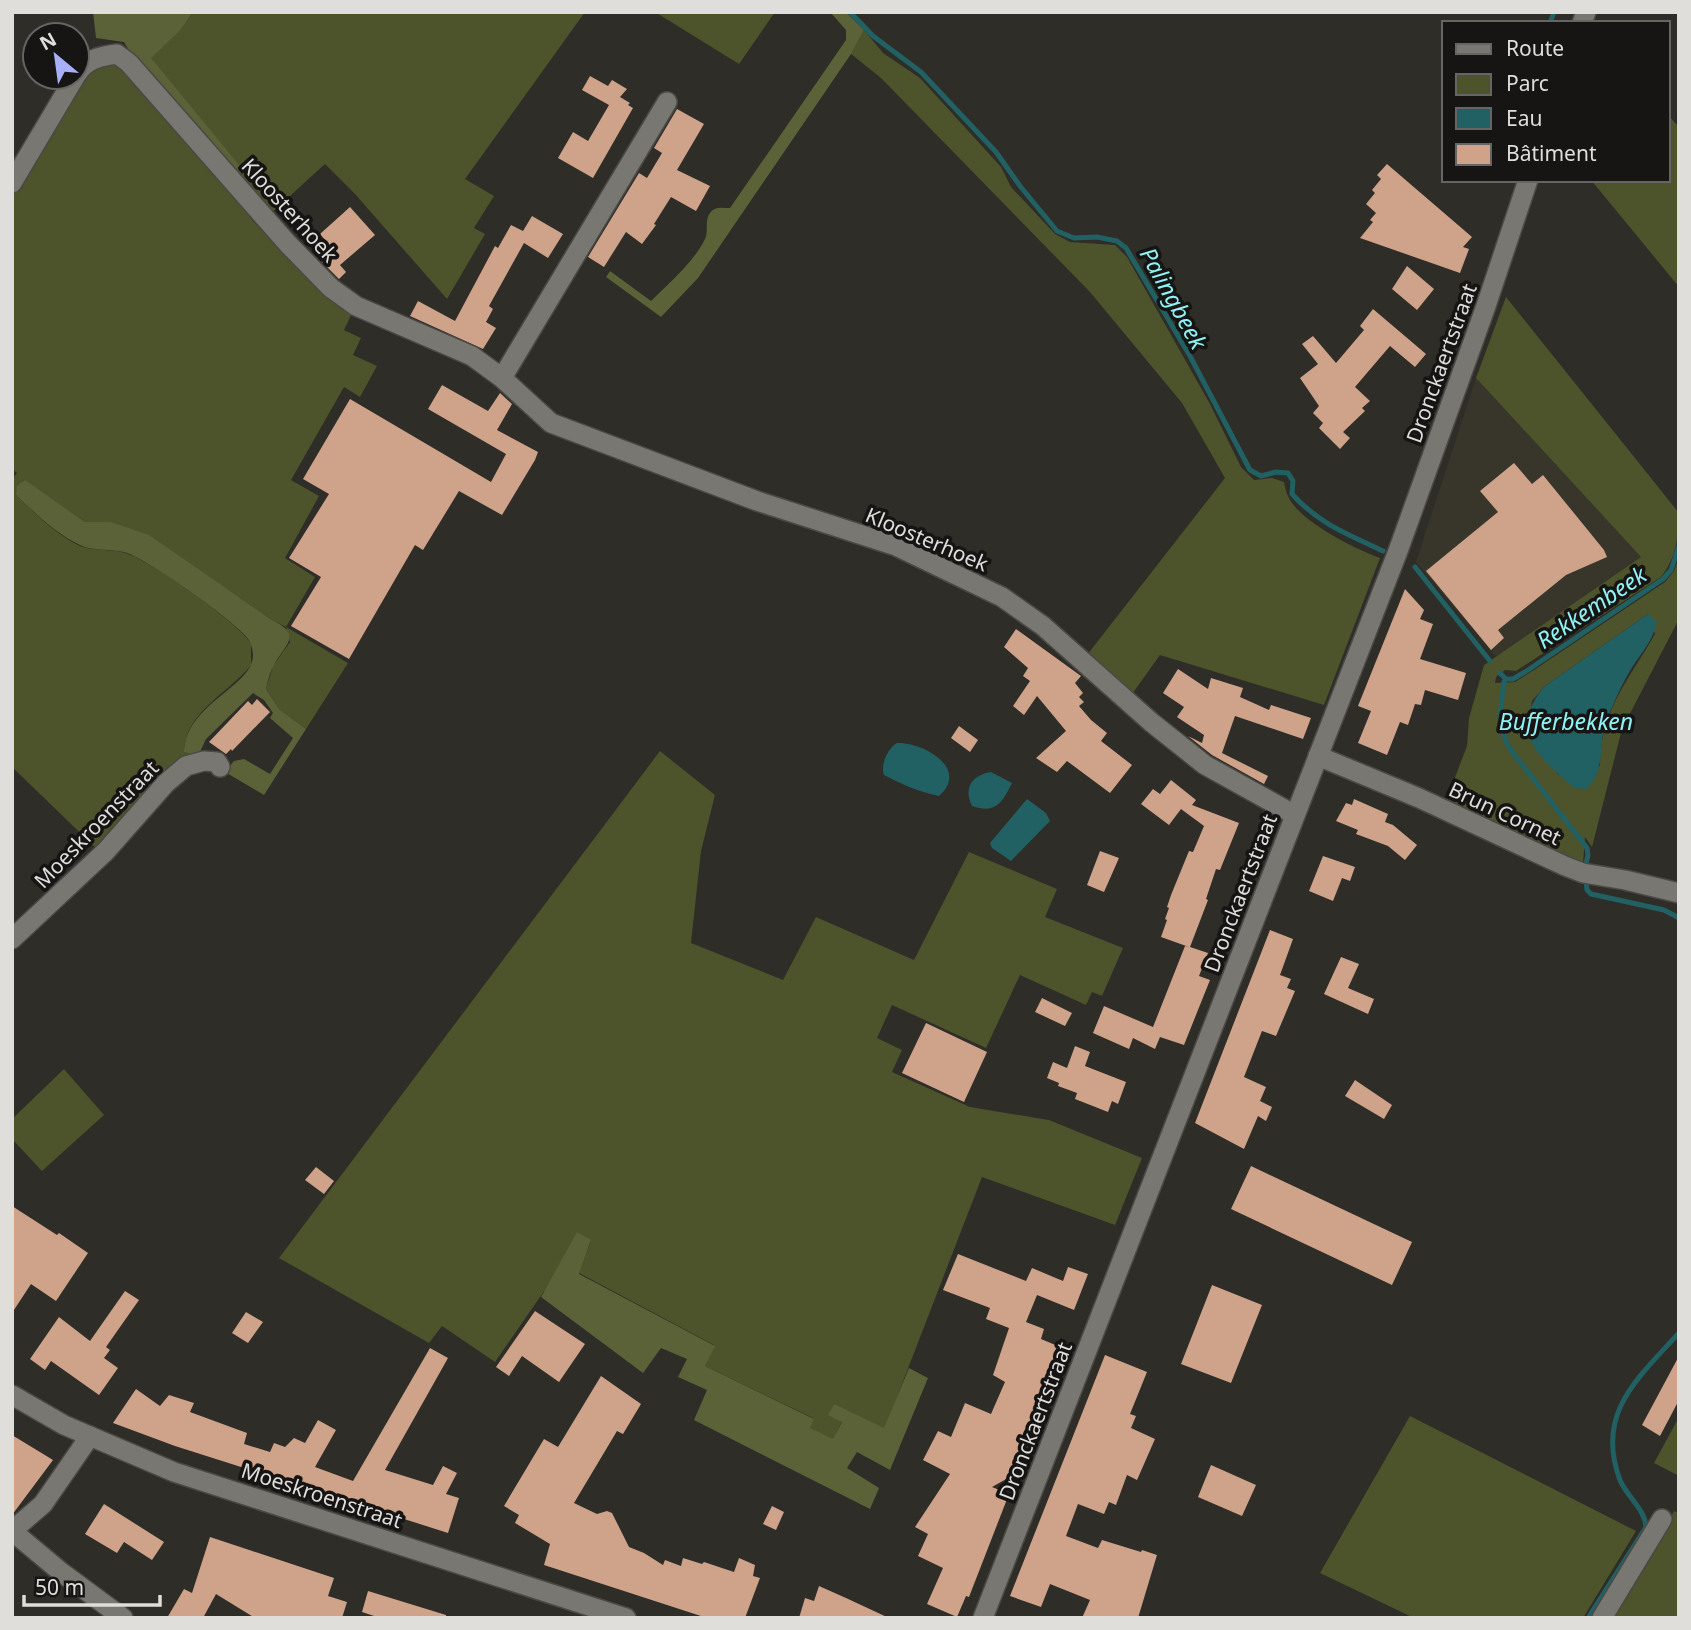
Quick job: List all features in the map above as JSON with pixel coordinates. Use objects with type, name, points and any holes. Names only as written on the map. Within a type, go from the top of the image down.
[{"type":"street","name":"Kloosterhoek","points":[[91,61],[98,56],[117,54],[129,63],[288,244],[331,288],[356,306],[472,356],[502,378],[551,423],[757,501],[896,546],[1002,597],[1043,626],[1142,714],[1205,765],[1295,815]]},
{"type":"street","name":"Kloosterhoek","points":[[12,183],[67,91]]},
{"type":"street","points":[[502,378],[667,102]]},
{"type":"street","name":"Dronckaertstraat","points":[[983,1618],[1398,551],[1527,182]]},
{"type":"street","name":"Brun Cornet","points":[[1318,756],[1419,798],[1565,866],[1679,893]]},
{"type":"street","name":"Moeskroenstraat","points":[[12,939],[106,851],[166,783],[186,765],[204,761],[217,762],[220,767]]},
{"type":"street","name":"Moeskroenstraat","points":[[12,1395],[64,1425],[174,1472],[626,1618]]},
{"type":"street","points":[[90,1436],[43,1504],[12,1531],[123,1618]]},
{"type":"street","points":[[1602,1618],[1662,1519]]},
{"type":"shaded area","points":[[1476,378],[1641,557],[1496,657],[1416,562]]},
{"type":"green space","points":[[93,12],[193,12],[180,31],[151,58],[244,171],[236,178],[138,65],[124,42],[96,38]]},
{"type":"green space","points":[[193,12],[585,12],[465,179],[494,196],[474,228],[485,234],[447,299],[355,194],[325,164],[268,216],[236,178],[244,172],[150,58],[180,31]]},
{"type":"green space","points":[[655,12],[775,12],[739,64]]},
{"type":"green space","points":[[830,12],[846,12],[864,30],[851,54],[698,278],[661,317],[606,277],[610,271],[651,301],[687,264],[705,239],[710,213],[716,208],[730,208],[846,40],[846,30]]},
{"type":"green space","points":[[864,30],[883,53],[920,78],[1001,167],[1011,187],[1055,234],[1070,242],[1115,245],[1127,257],[1210,404],[1241,467],[1254,480],[1272,478],[1284,482],[1286,492],[1295,507],[1316,525],[1380,558],[1324,705],[1160,655],[1130,697],[1087,655],[1225,478],[1182,403],[1090,292],[881,78],[851,54]]},
{"type":"green space","points":[[112,63],[122,67],[160,107],[254,222],[313,282],[353,311],[344,330],[361,338],[353,355],[377,366],[360,397],[344,387],[291,480],[319,496],[285,558],[315,577],[286,627],[111,522],[85,522],[24,480],[16,495],[63,536],[80,546],[122,552],[140,559],[212,608],[251,643],[251,665],[192,725],[184,752],[198,756],[100,852],[12,767],[12,479],[17,473],[12,469],[12,194],[73,91],[91,91],[91,69],[94,66]]},
{"type":"green space","points":[[1670,117],[1679,127],[1679,287],[1593,182],[1670,182]]},
{"type":"green space","points":[[1506,297],[1679,513],[1676,547],[1661,577],[1516,671],[1505,670],[1496,677],[1495,683],[1515,682],[1534,670],[1665,582],[1674,571],[1679,558],[1679,619],[1622,729],[1592,847],[1585,837],[1583,864],[1446,801],[1467,746],[1469,718],[1484,665],[1641,557],[1476,378]],"holes":[[[1648,614],[1655,634],[1626,681],[1611,712],[1601,746],[1600,766],[1559,775],[1534,746],[1527,733],[1532,701],[1545,686]]]},
{"type":"green space","points":[[25,480],[85,522],[111,522],[149,535],[287,631],[289,641],[277,659],[266,689],[279,709],[306,729],[264,795],[225,772],[234,761],[244,759],[270,774],[293,738],[270,718],[273,713],[264,700],[253,693],[206,739],[198,756],[184,752],[188,735],[196,721],[250,666],[253,655],[249,640],[211,607],[138,558],[127,553],[85,547],[46,523],[16,495],[17,486]]},
{"type":"green space","points":[[286,627],[348,663],[306,729],[279,709],[266,689],[273,666],[290,642]]},
{"type":"green space","points":[[660,751],[715,795],[701,851],[691,943],[783,980],[816,917],[914,960],[969,852],[1057,889],[1045,917],[1123,948],[1102,996],[1092,992],[1086,1005],[1020,975],[986,1048],[892,1005],[877,1038],[902,1050],[892,1072],[970,1107],[1049,1120],[1142,1158],[1115,1225],[982,1177],[885,1428],[842,1421],[833,1440],[809,1428],[813,1418],[705,1366],[714,1345],[579,1273],[591,1241],[549,1284],[495,1362],[442,1326],[429,1343],[279,1258]]},
{"type":"green space","points":[[64,1069],[104,1115],[42,1171],[12,1139],[12,1119]]},
{"type":"green space","points":[[577,1232],[591,1240],[579,1274],[715,1346],[705,1366],[814,1419],[810,1428],[833,1439],[842,1422],[828,1415],[834,1404],[884,1428],[909,1368],[928,1378],[890,1470],[857,1452],[847,1468],[879,1488],[870,1509],[694,1420],[707,1390],[678,1377],[687,1359],[661,1348],[643,1373],[541,1297]]},
{"type":"green space","points":[[1410,1416],[1636,1531],[1583,1618],[1414,1618],[1320,1573]]},
{"type":"green space","points":[[1679,1417],[1679,1476],[1654,1463]]},
{"type":"green space","points":[[1674,1511],[1679,1513],[1679,1618],[1609,1618],[1651,1554]]},
{"type":"water","name":"Bufferbekken","points":[[1648,614],[1657,622],[1655,629],[1624,681],[1607,719],[1597,774],[1586,789],[1574,788],[1549,765],[1531,742],[1528,716],[1545,686]]},
{"type":"water","points":[[897,743],[919,747],[940,759],[949,776],[947,786],[939,796],[884,775],[886,757]]},
{"type":"water","points":[[991,772],[1012,783],[1001,801],[993,808],[972,806],[969,799],[971,783],[979,776]]},
{"type":"water","points":[[1027,799],[1046,813],[1050,821],[1011,861],[992,848],[990,843]]},
{"type":"building","points":[[590,76],[608,86],[612,80],[627,89],[620,97],[633,108],[593,178],[558,158],[573,132],[588,141],[609,105],[582,90]]},
{"type":"building","points":[[677,109],[704,124],[677,170],[710,186],[696,211],[671,197],[642,244],[626,232],[604,267],[588,257],[639,173],[647,178],[662,153],[654,148]]},
{"type":"building","points":[[1387,164],[1472,237],[1463,247],[1469,249],[1460,273],[1360,238],[1373,222],[1370,220],[1376,213],[1366,204],[1381,179],[1377,175]]},
{"type":"building","points":[[350,207],[375,235],[340,265],[346,272],[339,279],[321,261],[333,249],[320,234]]},
{"type":"building","points":[[532,216],[563,234],[548,258],[524,243],[489,306],[493,309],[486,322],[496,328],[483,349],[410,316],[418,301],[455,321],[495,246],[498,248],[511,225],[523,231]]},
{"type":"building","points":[[1407,266],[1434,289],[1417,310],[1392,289]]},
{"type":"building","points":[[1373,309],[1426,354],[1415,367],[1390,346],[1355,387],[1370,401],[1362,408],[1365,411],[1343,432],[1350,438],[1340,449],[1319,428],[1323,423],[1313,413],[1319,406],[1300,378],[1318,364],[1302,344],[1313,336],[1336,363],[1364,330],[1360,326]]},
{"type":"building","points":[[442,385],[488,411],[500,393],[512,404],[497,430],[538,452],[502,515],[459,491],[423,550],[415,545],[349,659],[291,626],[321,577],[289,558],[329,494],[303,479],[350,399],[491,482],[506,454],[428,409]]},
{"type":"building","points":[[1514,463],[1532,484],[1543,475],[1607,557],[1566,575],[1498,630],[1504,638],[1491,650],[1426,571],[1498,512],[1480,491]]},
{"type":"building","points":[[1405,589],[1424,610],[1420,619],[1433,624],[1420,659],[1466,673],[1458,700],[1425,690],[1421,705],[1415,704],[1408,725],[1400,722],[1387,755],[1358,743],[1371,711],[1358,706]]},
{"type":"building","points":[[1016,629],[1081,676],[1075,683],[1083,693],[1079,697],[1084,702],[1079,706],[1107,733],[1101,741],[1132,765],[1110,793],[1067,761],[1057,772],[1036,758],[1066,731],[1037,696],[1024,715],[1013,706],[1030,681],[1023,676],[1028,668],[1004,647]]},
{"type":"building","points":[[1178,669],[1208,689],[1211,678],[1243,688],[1240,697],[1269,710],[1271,705],[1311,718],[1303,739],[1235,716],[1222,753],[1268,776],[1264,784],[1212,755],[1188,736],[1202,743],[1204,735],[1177,717],[1184,707],[1163,693]]},
{"type":"building","points":[[257,699],[270,712],[232,751],[231,749],[226,754],[209,742],[248,701],[252,705]]},
{"type":"building","points":[[959,726],[978,740],[970,752],[951,738]]},
{"type":"building","points":[[1171,780],[1196,800],[1192,805],[1239,823],[1220,870],[1216,869],[1206,899],[1208,900],[1190,947],[1208,953],[1199,976],[1210,980],[1184,1045],[1160,1037],[1155,1049],[1133,1038],[1129,1049],[1093,1033],[1104,1006],[1153,1027],[1185,946],[1189,947],[1161,937],[1171,895],[1189,851],[1193,852],[1204,826],[1181,809],[1169,825],[1141,804],[1153,789],[1160,794]]},
{"type":"building","points":[[1354,799],[1388,814],[1385,822],[1393,825],[1417,845],[1405,860],[1388,846],[1356,834],[1358,830],[1336,821],[1346,803],[1352,805]]},
{"type":"building","points":[[1100,851],[1119,858],[1104,892],[1087,885]]},
{"type":"building","points":[[1323,856],[1355,867],[1350,881],[1342,878],[1333,901],[1309,891]]},
{"type":"building","points":[[1270,930],[1293,939],[1280,975],[1291,979],[1287,988],[1295,991],[1276,1036],[1262,1031],[1244,1077],[1266,1087],[1260,1101],[1272,1107],[1266,1121],[1258,1116],[1244,1149],[1195,1123]]},
{"type":"building","points":[[1341,957],[1359,964],[1348,988],[1374,999],[1368,1014],[1324,994]]},
{"type":"building","points":[[1042,998],[1072,1013],[1065,1026],[1035,1012]]},
{"type":"building","points":[[926,1023],[987,1052],[964,1102],[902,1073]]},
{"type":"building","points":[[1075,1046],[1090,1052],[1085,1066],[1126,1082],[1118,1104],[1112,1101],[1108,1112],[1075,1099],[1077,1093],[1058,1086],[1059,1083],[1047,1078],[1053,1062],[1067,1068]]},
{"type":"building","points":[[1355,1080],[1392,1105],[1384,1119],[1345,1096]]},
{"type":"building","points":[[1251,1166],[1412,1242],[1392,1285],[1231,1209]]},
{"type":"building","points":[[316,1167],[334,1181],[324,1194],[305,1180]]},
{"type":"building","points":[[12,1206],[88,1253],[56,1301],[31,1284],[12,1313]]},
{"type":"building","points":[[958,1254],[1026,1281],[1032,1268],[1063,1281],[1068,1267],[1088,1274],[1074,1310],[1037,1295],[1026,1322],[1044,1329],[1041,1339],[1065,1349],[1017,1473],[992,1487],[1009,1494],[969,1597],[966,1596],[957,1617],[927,1604],[943,1568],[918,1556],[928,1534],[915,1527],[950,1474],[923,1460],[938,1431],[951,1437],[965,1403],[991,1414],[1005,1382],[993,1375],[1009,1328],[986,1319],[990,1308],[943,1290]]},
{"type":"building","points":[[1212,1285],[1262,1305],[1231,1383],[1181,1364]]},
{"type":"building","points":[[125,1291],[139,1300],[106,1347],[110,1350],[104,1358],[118,1368],[99,1395],[51,1361],[45,1370],[30,1359],[59,1317],[90,1341]]},
{"type":"building","points":[[535,1311],[585,1344],[559,1382],[522,1356],[509,1376],[496,1367]]},
{"type":"building","points":[[246,1312],[263,1322],[248,1343],[232,1333]]},
{"type":"building","points":[[430,1348],[448,1358],[385,1470],[433,1485],[443,1466],[457,1473],[446,1494],[459,1498],[448,1533],[175,1446],[113,1423],[136,1389],[160,1406],[169,1395],[194,1403],[190,1412],[247,1433],[244,1444],[270,1452],[274,1443],[285,1447],[294,1438],[305,1443],[318,1420],[336,1430],[315,1467],[353,1481]]},
{"type":"building","points":[[1105,1355],[1147,1372],[1130,1414],[1136,1416],[1131,1428],[1155,1439],[1137,1480],[1127,1475],[1116,1505],[1109,1502],[1104,1514],[1078,1504],[1066,1536],[1098,1548],[1102,1540],[1157,1555],[1138,1618],[1082,1618],[1090,1600],[1050,1584],[1041,1607],[1010,1596]]},
{"type":"building","points":[[1679,1356],[1679,1400],[1660,1436],[1642,1425]]},
{"type":"building","points":[[601,1376],[641,1404],[623,1434],[617,1431],[574,1503],[597,1514],[607,1511],[612,1513],[629,1547],[663,1565],[665,1560],[681,1566],[683,1558],[734,1572],[739,1558],[755,1565],[753,1576],[760,1578],[745,1618],[707,1618],[544,1565],[550,1544],[515,1523],[519,1515],[504,1506],[544,1439],[558,1447]]},
{"type":"building","points":[[12,1435],[53,1460],[12,1515]]},
{"type":"building","points":[[1211,1465],[1256,1485],[1242,1516],[1198,1497]]},
{"type":"building","points":[[104,1504],[164,1542],[152,1560],[124,1542],[117,1553],[85,1534]]},
{"type":"building","points":[[772,1506],[784,1512],[776,1530],[763,1524]]},
{"type":"building","points":[[210,1537],[334,1578],[328,1596],[347,1602],[342,1618],[255,1618],[216,1594],[203,1618],[167,1618],[184,1589],[192,1593]]},
{"type":"building","points":[[819,1586],[889,1618],[799,1618],[805,1598],[814,1601]]},
{"type":"building","points":[[368,1591],[446,1615],[446,1618],[380,1618],[362,1612]]},
{"type":"waterway","name":"Palingbeek","points":[[850,12],[873,36],[921,72],[996,152],[1057,231],[1074,238],[1097,237],[1117,241],[1126,248],[1190,356],[1250,470],[1261,476],[1276,472],[1288,473],[1293,481],[1292,494],[1302,504],[1334,527],[1383,551]]},
{"type":"waterway","points":[[1551,21],[1554,12]]},
{"type":"waterway","name":"Rekkembeek","points":[[1506,679],[1513,679],[1525,672],[1663,579],[1671,570],[1679,546]]},
{"type":"waterway","name":"Palingbeek","points":[[1415,567],[1490,661]]},
{"type":"waterway","name":"Palingbeek","points":[[1500,673],[1506,679],[1501,717],[1503,732],[1510,749],[1587,848],[1586,864]]},
{"type":"waterway","name":"Palingbeek","points":[[1586,881],[1587,890],[1591,894],[1664,910],[1679,918]]},
{"type":"waterway","points":[[1588,1618],[1646,1527],[1642,1514],[1620,1480],[1614,1457],[1613,1436],[1617,1417],[1624,1399],[1635,1383],[1678,1334]]}]
